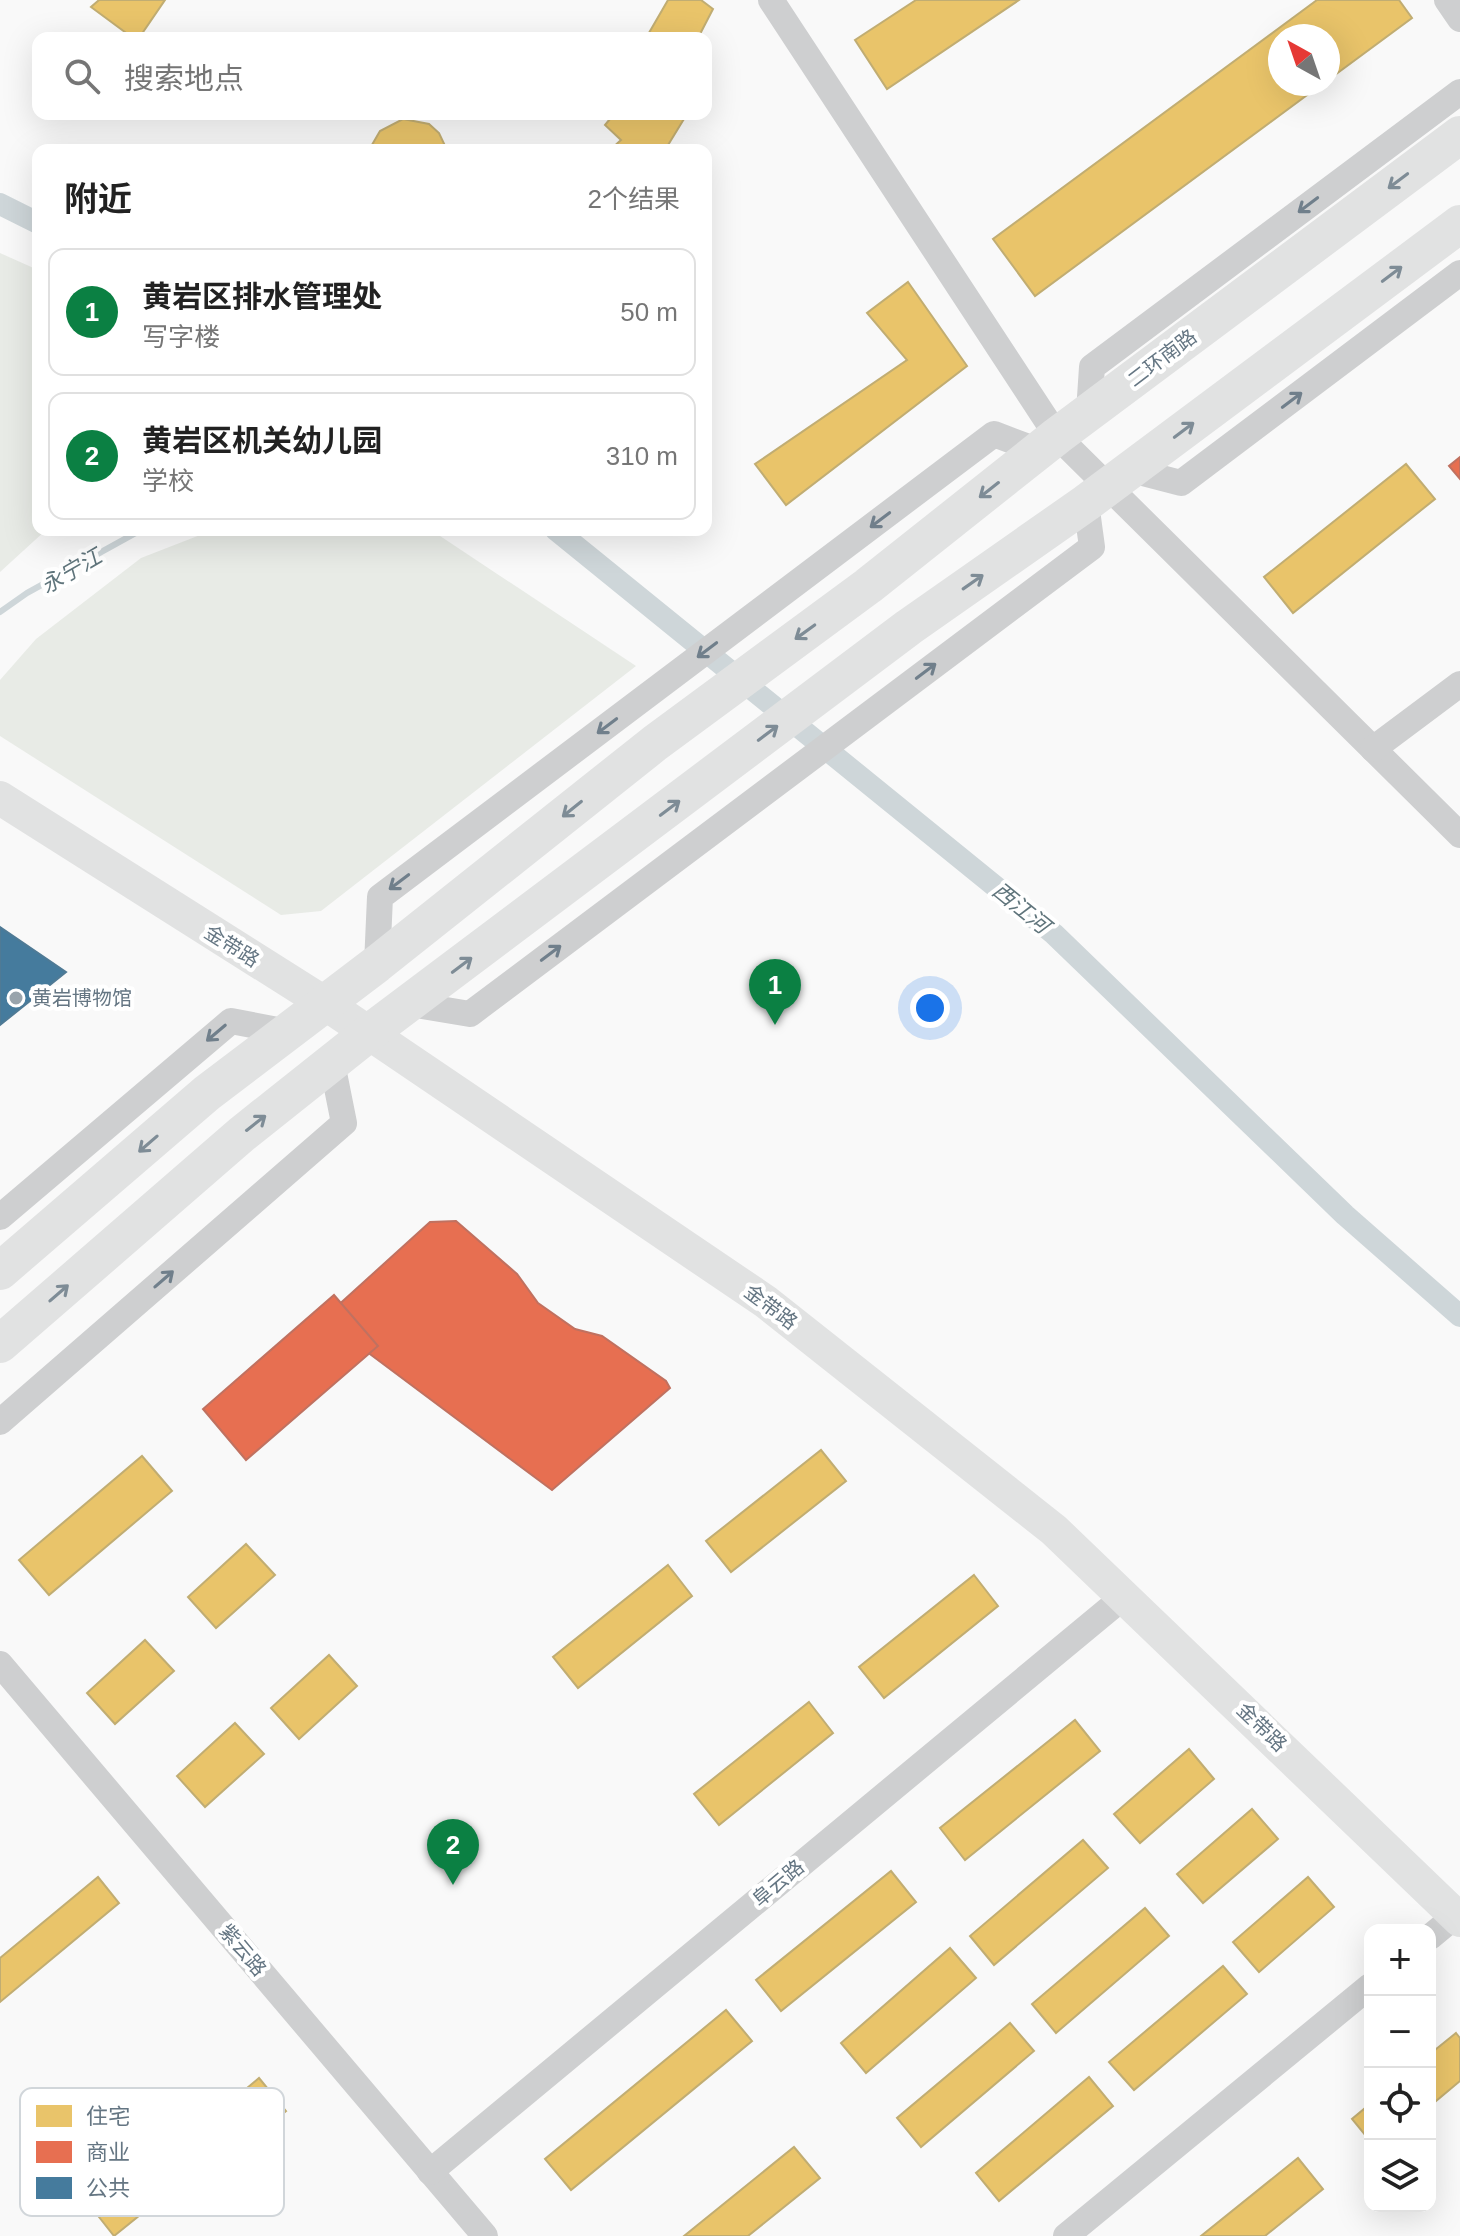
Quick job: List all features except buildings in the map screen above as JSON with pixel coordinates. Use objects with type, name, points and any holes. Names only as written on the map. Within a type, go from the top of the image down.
[{"type":"highway","name":"二环南路","points":[[0,1271],[207,1093],[326,1004],[655,743],[868,586],[1089,412],[1460,135]]},
{"type":"highway","points":[[0,1344],[242,1134],[369,1033],[909,627],[1108,487],[1460,224]]},
{"type":"main road","name":"金带路","points":[[0,798],[326,1004],[766,1302],[1054,1530],[1126,1595],[1459,1916]]},
{"type":"street","points":[[771,0],[1048,444],[1108,487],[1460,835]]},
{"type":"street","points":[[1447,0],[1460,19]]},
{"type":"street","points":[[1089,412],[1092,367],[1460,92]]},
{"type":"street","points":[[1108,487],[1181,483],[1460,273]]},
{"type":"street","points":[[377,964],[380,897],[994,434],[1048,444]]},
{"type":"street","points":[[410,1004],[470,1014],[1092,547],[1108,487]]},
{"type":"street","points":[[1373,749],[1460,684]]},
{"type":"street","points":[[0,1217],[231,1021],[288,1032]]},
{"type":"street","points":[[0,1422],[344,1123],[332,1063]]},
{"type":"street","name":"阜云路","points":[[430,2172],[1126,1595]]},
{"type":"street","name":"紫云路","points":[[0,1664],[485,2236]]},
{"type":"street","points":[[1436,1933],[1459,1916]]},
{"type":"street","points":[[1066,2236],[1364,1991]]},
{"type":"shaded area","points":[[0,253],[32,267],[32,536],[39,536],[0,572]]},
{"type":"shaded area","points":[[198,536],[440,536],[636,666],[321,911],[281,915],[0,736],[0,680],[36,639],[141,558]]},
{"type":"waterway","name":"西江河","points":[[0,204],[32,220]]},
{"type":"waterway","name":"永宁江","points":[[0,612],[27,593],[130,536]]},
{"type":"waterway","name":"西江河","points":[[563,536],[1054,934],[1345,1215],[1460,1316]]},
{"type":"place","name":"黄岩博物馆","points":[[16,998]]},
{"type":"place","name":"黄岩区排水管理处","points":[[775,1025]]},
{"type":"place","name":"黄岩区机关幼儿园","points":[[453,1885]]}]
